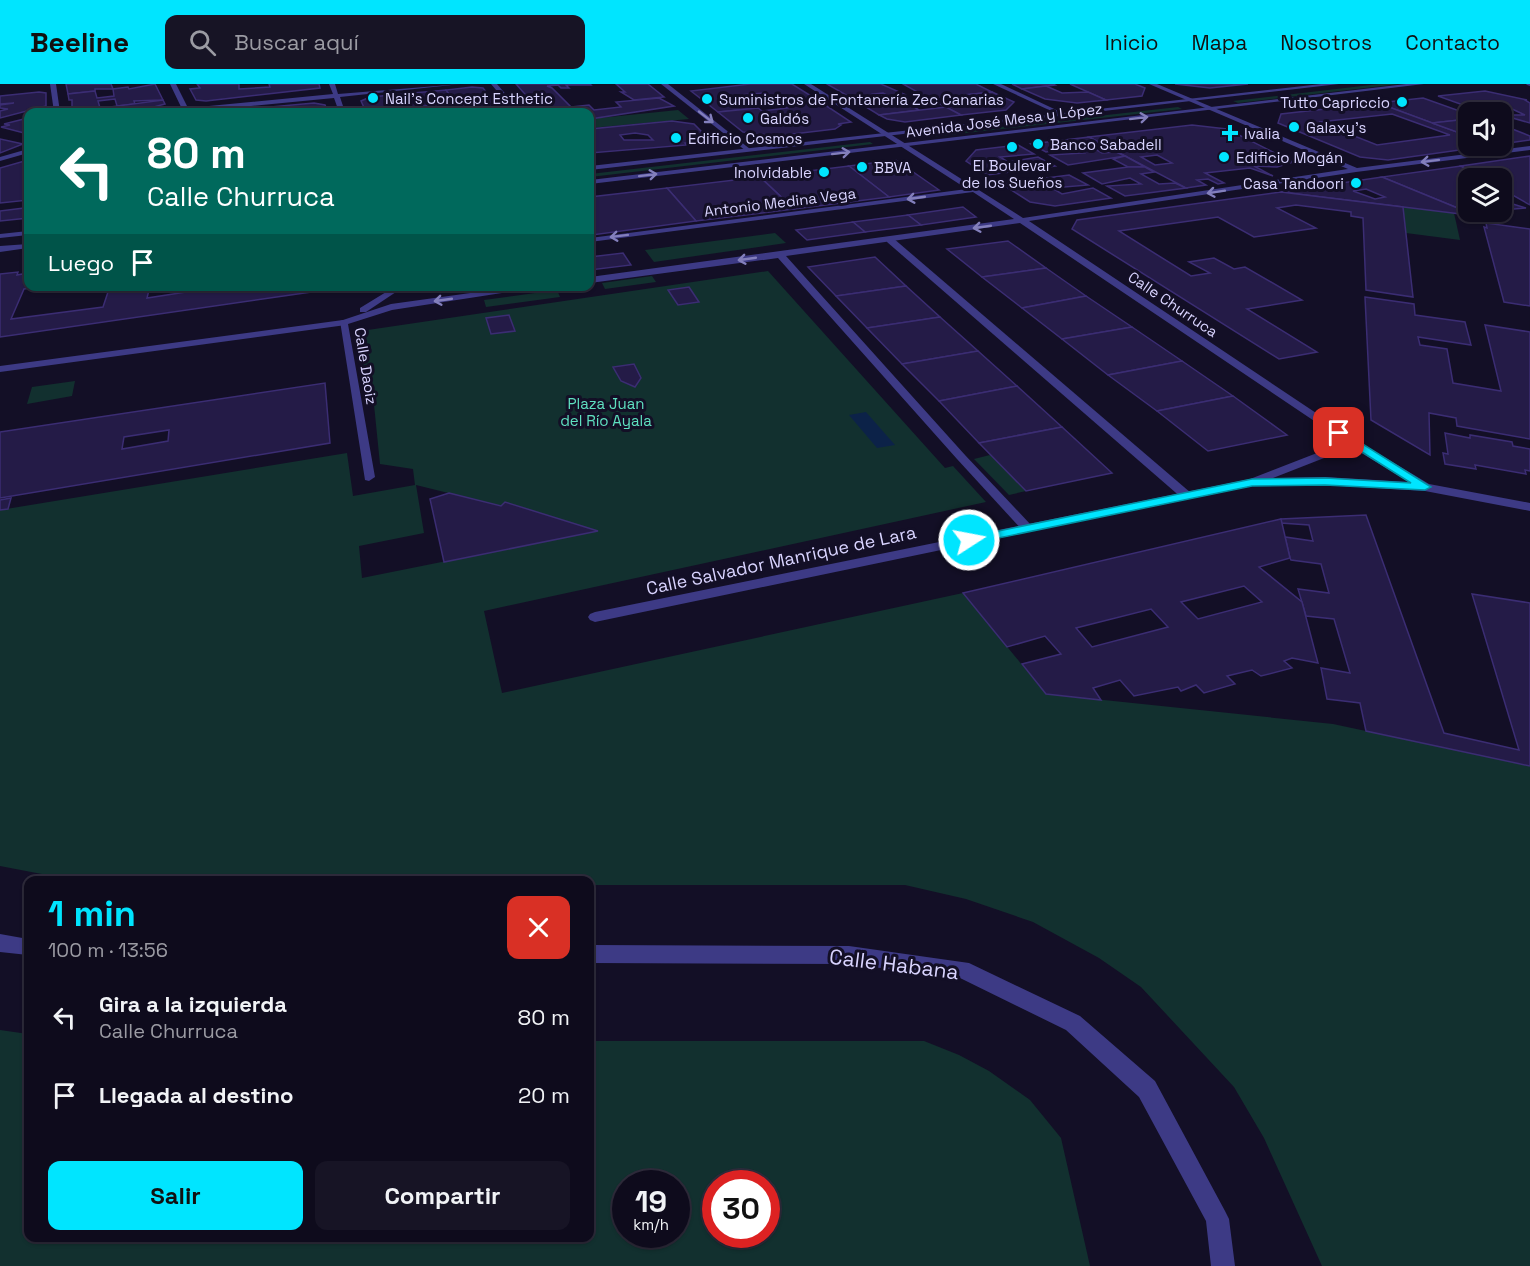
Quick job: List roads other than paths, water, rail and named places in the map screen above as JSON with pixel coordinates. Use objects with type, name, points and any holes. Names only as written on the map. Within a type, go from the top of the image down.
[{"type":"street","points":[[54,84],[57,108]]},
{"type":"street","points":[[173,84],[184,108]]},
{"type":"street","points":[[332,84],[341,108]]},
{"type":"street","points":[[224,108],[458,84]]},
{"type":"street","points":[[494,84],[515,108]]},
{"type":"street","points":[[664,84],[748,150]]},
{"type":"street","points":[[807,84],[887,135]]},
{"type":"street","points":[[996,84],[1064,115]]},
{"type":"street","points":[[1152,84],[1356,170]]},
{"type":"street","points":[[1302,84],[1310,87]]},
{"type":"street","name":"Avenida José Mesa y López","points":[[594,168],[1336,84]]},
{"type":"street","name":"Avenida José Mesa y López","points":[[594,182],[1420,84]]},
{"type":"street","name":"Calle Churruca","points":[[887,135],[1023,221],[1357,445],[1425,487]]},
{"type":"street","points":[[594,279],[1023,221],[1356,170],[1530,148]]},
{"type":"street","points":[[0,159],[24,152]]},
{"type":"street","name":"Antonio Medina Vega","points":[[594,239],[974,190]]},
{"type":"street","points":[[0,236],[24,233]]},
{"type":"street","points":[[890,240],[1187,496]]},
{"type":"street","points":[[0,249],[24,246]]},
{"type":"street","points":[[779,254],[1027,528]]},
{"type":"street","name":"Calle Daoiz","points":[[369,477],[343,323],[393,291]]},
{"type":"street","points":[[0,369],[343,323],[391,307],[507,291]]},
{"type":"street","name":"Calle Salvador Manrique de Lara","points":[[595,616],[1252,482],[1339,448],[1357,445]]},
{"type":"street","name":"Calle Salvador Manrique de Lara","points":[[1252,482],[1325,481],[1425,487],[1530,507]]},
{"type":"street","points":[[0,943],[24,946]]},
{"type":"street","name":"Calle Habana","points":[[594,954],[849,955],[962,969],[1063,1018],[1073,1023],[1147,1089],[1217,1219],[1223,1266]]},
{"type":"water","points":[[866,412],[895,445],[877,448],[849,415]]},
{"type":"place","name":"Nail's Concept Esthetic","points":[[373,98]]},
{"type":"place","name":"Suministros de Fontanería Zec Canarias","points":[[707,99]]},
{"type":"place","name":"Tutto Capriccio","points":[[1402,102]]},
{"type":"place","name":"Galdós","points":[[748,118]]},
{"type":"place","name":"Galaxy's","points":[[1294,127]]},
{"type":"place","name":"Ivalia","points":[[1230,133]]},
{"type":"place","name":"Edificio Cosmos","points":[[676,138]]},
{"type":"place","name":"Banco Sabadell","points":[[1038,144]]},
{"type":"place","name":"El Boulevar de los Sueños","points":[[1012,147]]},
{"type":"place","name":"Edificio Mogán","points":[[1224,157]]},
{"type":"place","name":"BBVA","points":[[862,167]]},
{"type":"place","name":"Inolvidable","points":[[824,172]]},
{"type":"place","name":"Casa Tandoori","points":[[1356,183]]},
{"type":"park label","name":"Plaza Juan del Río Ayala","points":[[606,412]]}]
